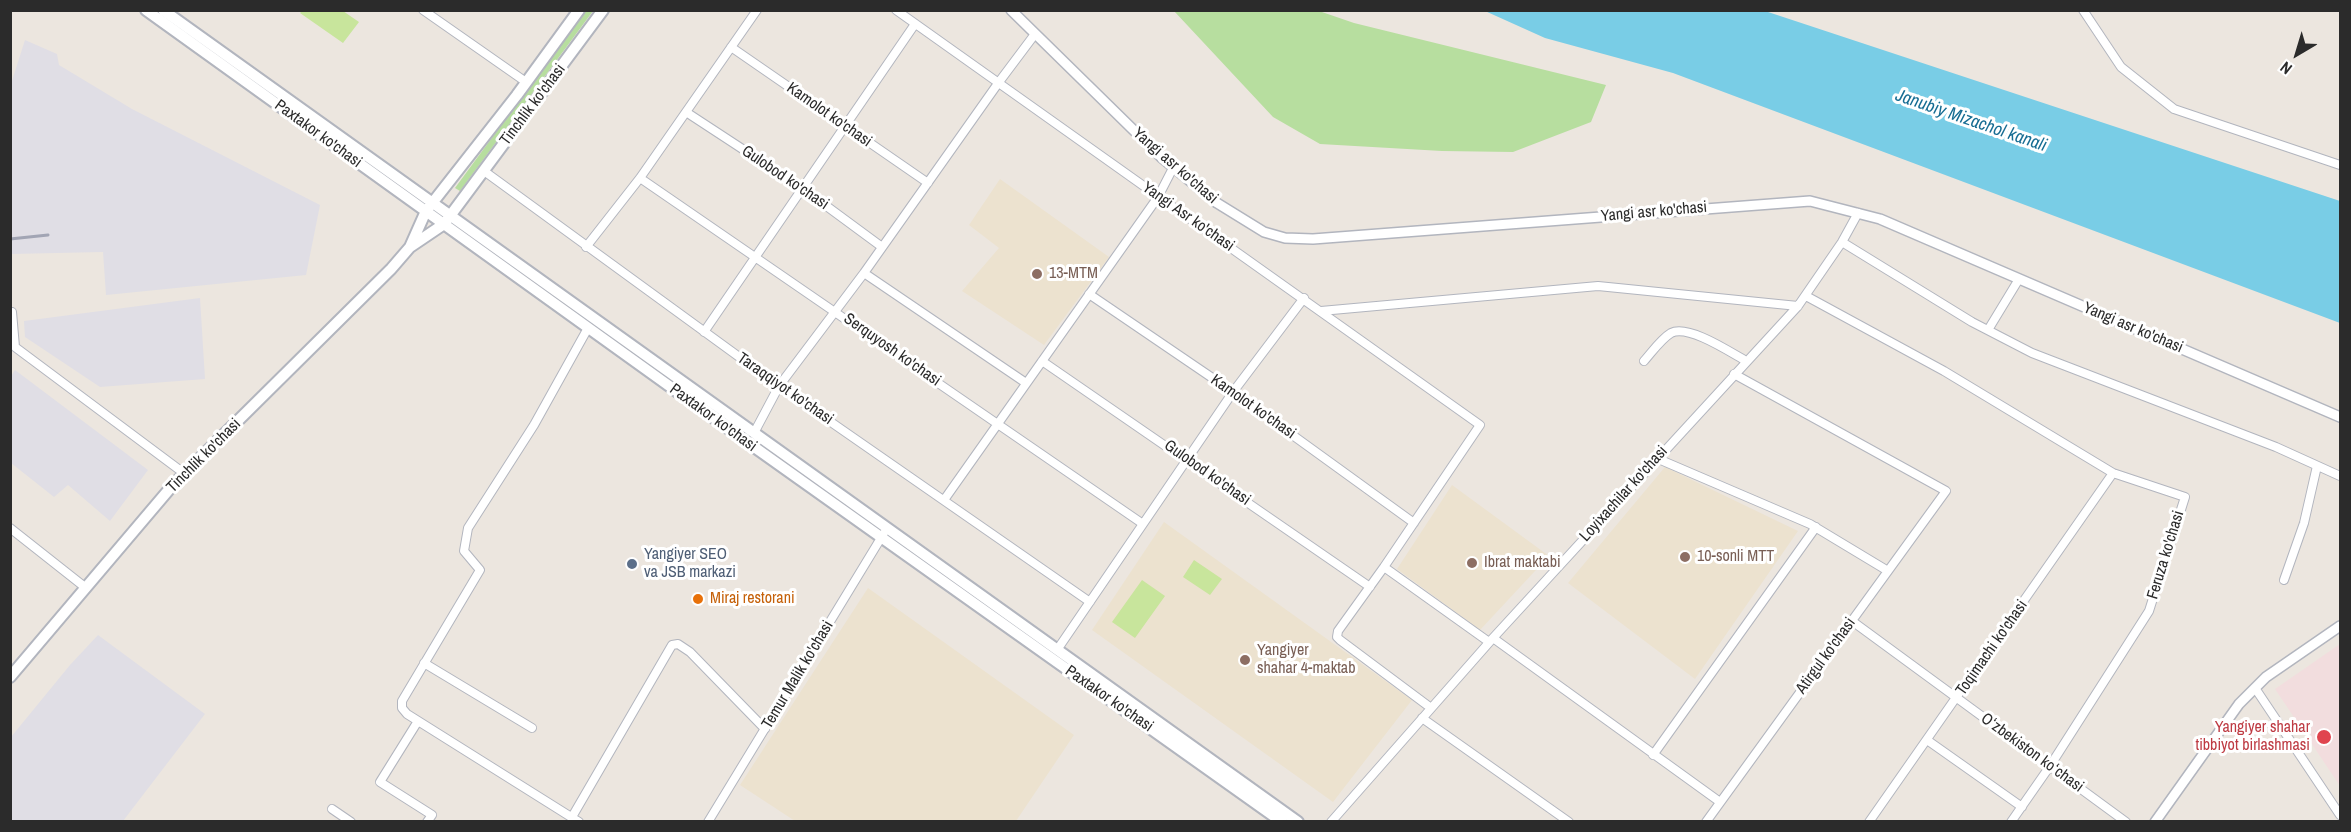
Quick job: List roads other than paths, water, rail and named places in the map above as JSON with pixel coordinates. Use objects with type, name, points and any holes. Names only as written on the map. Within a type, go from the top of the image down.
[{"type":"main road","name":"Paxtakor ko'chasi","points":[[146,10],[430,207]]},
{"type":"main road","name":"Paxtakor ko'chasi","points":[[163,10],[430,207],[588,328],[1057,650],[1298,822]]},
{"type":"main road","name":"Tinchlik ko'chasi","points":[[12,673],[185,474],[375,285],[410,247],[447,220],[603,10]]},
{"type":"main road","name":"Tinchlik ko'chasi","points":[[410,247],[430,207],[579,11]]},
{"type":"main road","name":"Paxtakor ko'chasi","points":[[447,220],[754,433],[884,533],[1282,822]]},
{"type":"street","points":[[423,10],[526,82]]},
{"type":"street","points":[[586,246],[640,178],[757,10]]},
{"type":"street","name":"Yangi Asr ko'chasi","points":[[896,10],[1479,424],[1414,523]]},
{"type":"street","name":"Yangi asr ko'chasi","points":[[1011,10],[1173,168],[1217,203],[1264,232],[1286,238],[1313,239],[1810,201],[1880,219],[2340,417]]},
{"type":"street","points":[[2083,10],[2121,67],[2174,109],[2340,165]]},
{"type":"street","points":[[704,332],[915,24]]},
{"type":"street","points":[[754,433],[779,386],[836,312],[1035,34]]},
{"type":"street","name":"Kamolot ko'chasi","points":[[731,47],[928,183]]},
{"type":"street","name":"Gulobod ko'chasi","points":[[686,112],[802,188],[882,247]]},
{"type":"street","points":[[944,500],[1158,197],[1173,168]]},
{"type":"street","name":"Taraqqiyot ko'chasi","points":[[484,171],[779,386],[1090,602]]},
{"type":"street","name":"Serquyosh ko'chasi","points":[[640,178],[1143,524]]},
{"type":"street","name":"Loyixachilar ko'chasi","points":[[1331,822],[1491,640],[1798,306],[1842,242],[1858,213]]},
{"type":"street","points":[[1842,242],[1988,330],[2032,353],[2276,447],[2340,477]]},
{"type":"street","points":[[864,273],[1026,383]]},
{"type":"street","points":[[1988,330],[2019,279]]},
{"type":"street","points":[[1321,311],[1598,286],[1798,306]]},
{"type":"street","name":"Kamolot ko'chasi","points":[[1089,294],[1233,392],[1414,523]]},
{"type":"street","name":"Feruza ko'chasi","points":[[1806,296],[1944,371],[2113,474],[2185,497],[2149,611],[2050,766],[2011,822]]},
{"type":"street","points":[[1057,650],[1233,392],[1304,298]]},
{"type":"street","points":[[12,312],[15,347],[185,474]]},
{"type":"street","points":[[588,328],[534,425],[468,528],[464,551],[480,570],[402,701],[402,708],[418,721],[576,820],[672,645],[678,644],[690,652],[765,729]]},
{"type":"street","points":[[1644,361],[1668,334],[1675,331],[1693,333],[1746,361]]},
{"type":"street","name":"Gulobod ko'chasi","points":[[1042,361],[1370,587]]},
{"type":"street","name":"Atirgul ko'chasi","points":[[1706,822],[1946,491],[1734,374]]},
{"type":"street","points":[[1656,458],[1816,527],[1888,571]]},
{"type":"street","points":[[2284,580],[2304,523],[2317,466]]},
{"type":"street","name":"Toqimachi ko'chasi","points":[[1869,822],[2113,474]]},
{"type":"street","points":[[1414,523],[1338,631],[1337,637],[1431,708]]},
{"type":"street","points":[[1653,755],[1816,527]]},
{"type":"street","points":[[10,528],[86,588]]},
{"type":"street","name":"Temur Malik ko'chasi","points":[[708,822],[884,533]]},
{"type":"street","points":[[1384,567],[1720,802]]},
{"type":"street","name":"Oʻzbekiston koʻchasi","points":[[1852,621],[2126,822]]},
{"type":"street","points":[[2155,822],[2239,704],[2266,676],[2340,626]]},
{"type":"street","points":[[424,663],[532,728]]},
{"type":"street","points":[[2255,688],[2340,815]]},
{"type":"street","points":[[1422,718],[1569,822]]},
{"type":"street","points":[[418,721],[380,782],[432,815],[428,822]]},
{"type":"street","points":[[1926,740],[2022,807]]},
{"type":"street","points":[[332,808],[351,822]]},
{"type":"water","name":"Janubiy Mizachol kanali","points":[[1485,11],[1765,11],[2340,201],[2340,323],[1673,73],[1545,38]]},
{"type":"railway","points":[[10,239],[48,235]]},
{"type":"place","name":"13-MTM","points":[[1037,274]]},
{"type":"place","name":"10-sonli MTT","points":[[1685,557]]},
{"type":"place","name":"Ibrat maktabi","points":[[1472,563]]},
{"type":"place","name":"Yangiyer SEO va JSB markazi","points":[[632,564]]},
{"type":"place","name":"Miraj restorani","points":[[698,599]]},
{"type":"place","name":"Yangiyer shahar 4-maktab","points":[[1245,660]]},
{"type":"place","name":"Yangiyer shahar tibbiyot birlashmasi","points":[[2324,737]]}]
